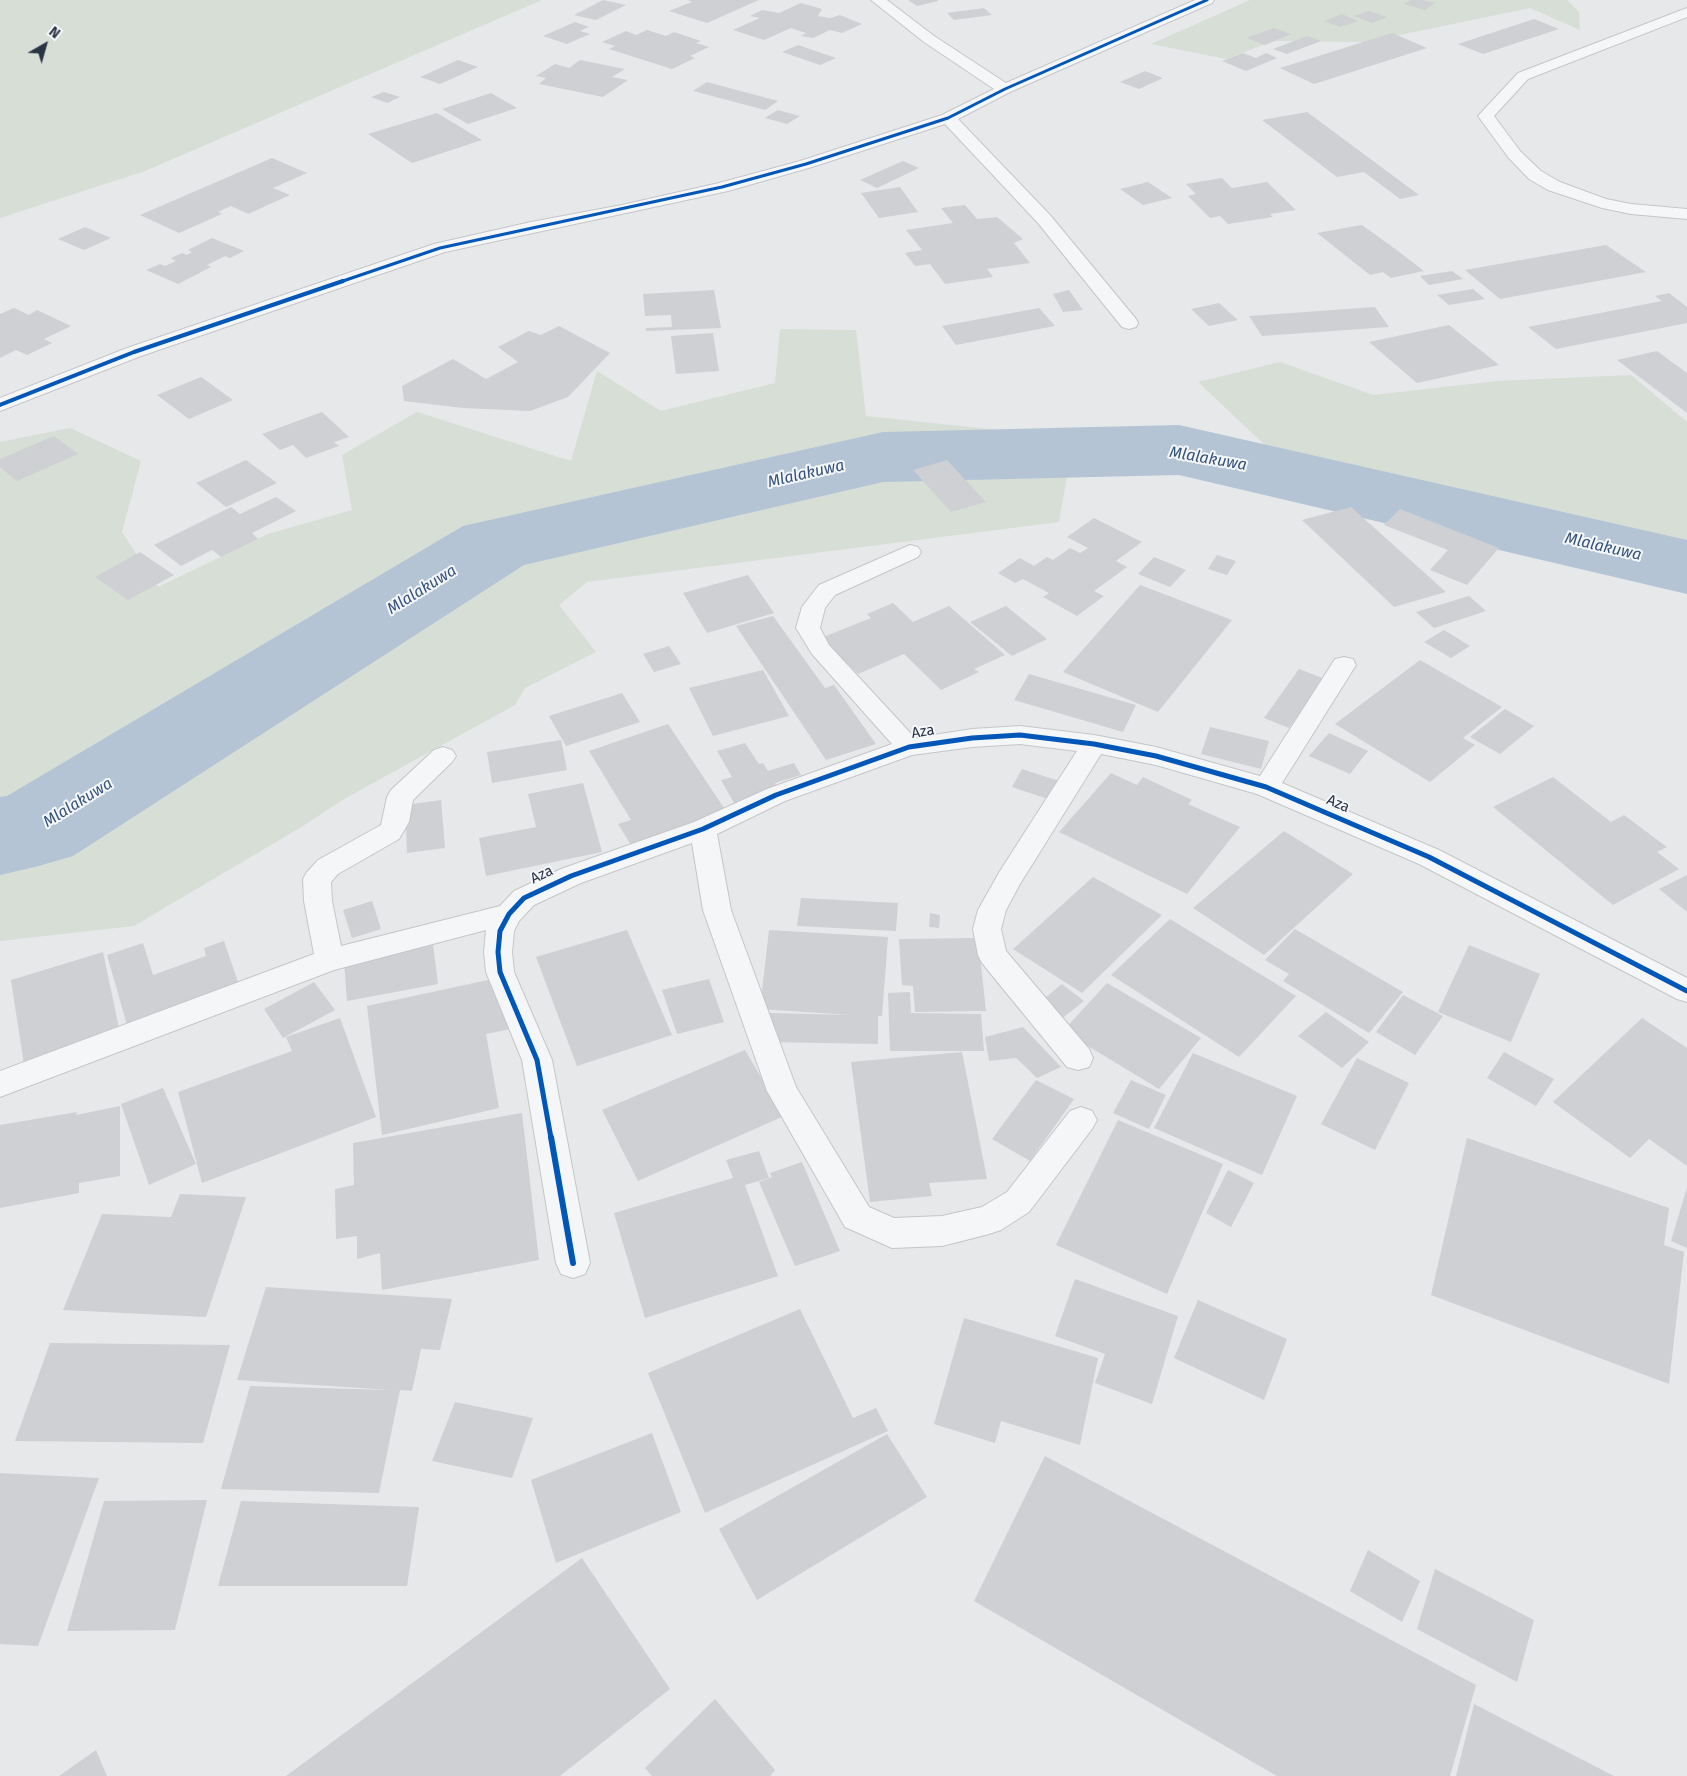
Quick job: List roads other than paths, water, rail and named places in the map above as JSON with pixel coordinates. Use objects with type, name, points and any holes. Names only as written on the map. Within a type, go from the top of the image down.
[{"type":"street","points":[[878,0],[929,38],[1005,89]]},
{"type":"street","points":[[0,405],[134,352],[440,248],[531,226],[622,210],[722,186],[806,164],[948,118],[1005,89],[1207,0]]},
{"type":"street","points":[[1687,12],[1523,76],[1486,116],[1514,154],[1535,175],[1554,186],[1602,202],[1631,209],[1687,214]]},
{"type":"street","points":[[948,118],[1044,219],[1129,323]]},
{"type":"street","points":[[909,746],[820,649],[808,628],[814,607],[828,590],[910,552]]},
{"type":"street","points":[[1266,787],[1344,665]]},
{"type":"street","name":"Aza","points":[[573,1264],[537,1060],[500,972],[498,952],[500,931],[509,914],[524,898],[571,876],[702,829],[776,795],[909,746],[972,738],[1020,735],[1094,744],[1156,756],[1266,787],[1430,857],[1687,990]]},
{"type":"street","points":[[1078,1058],[992,955],[987,929],[992,910],[1010,878],[1094,744]]},
{"type":"street","points":[[329,960],[318,901],[317,879],[328,867],[390,832],[396,822],[400,797],[443,756]]},
{"type":"street","points":[[702,829],[717,910],[782,1091],[857,1217],[892,1233],[942,1231],[989,1220],[1018,1202],[1062,1148],[1081,1120]]},
{"type":"street","points":[[0,1084],[329,960],[509,914]]},
{"type":"waterway","name":"Mlalakuwa","points":[[0,836],[35,829],[494,545],[883,457],[1179,450],[1687,567]]}]
